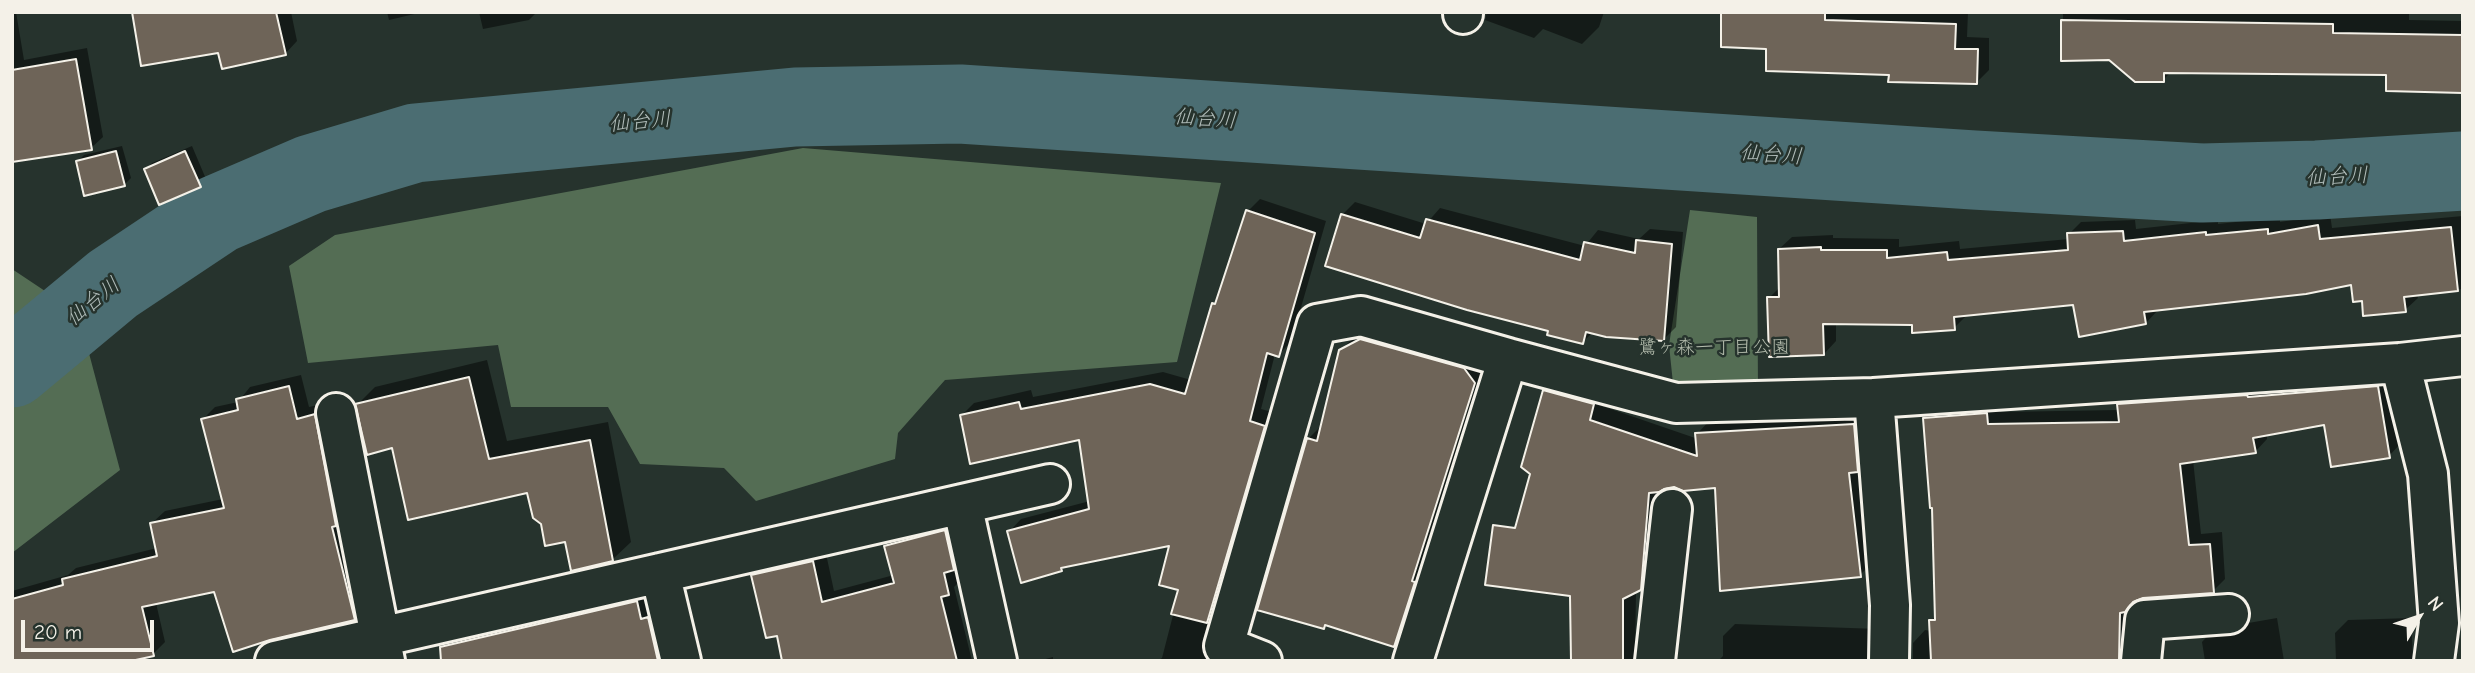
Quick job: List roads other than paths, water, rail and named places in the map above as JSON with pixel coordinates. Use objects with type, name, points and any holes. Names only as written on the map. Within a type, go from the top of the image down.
[{"type":"lane","points":[[1262,661],[1224,646],[1317,324],[1361,316],[1676,403],[1874,398],[2400,363],[2463,356]]},
{"type":"lane","points":[[1413,661],[1508,358]]},
{"type":"lane","points":[[2400,363],[2428,474],[2439,623],[2434,661]]},
{"type":"lane","points":[[1874,398],[1890,605],[1889,661]]},
{"type":"lane","points":[[336,413],[382,649]]},
{"type":"lane","points":[[275,661],[382,649],[660,573],[1050,484]]},
{"type":"lane","points":[[962,504],[997,661]]},
{"type":"lane","points":[[1655,661],[1672,509]]},
{"type":"lane","points":[[660,573],[681,661]]},
{"type":"lane","points":[[2141,661],[2145,620],[2229,614]]},
{"type":"waterway","name":"仙台川","points":[[12,368],[113,284],[218,214],[311,174],[415,143],[795,107],[960,104],[2202,183],[2317,180],[2463,171]]},
{"type":"park label","name":"鷺ヶ森一丁目公園","points":[[1714,348]]}]
